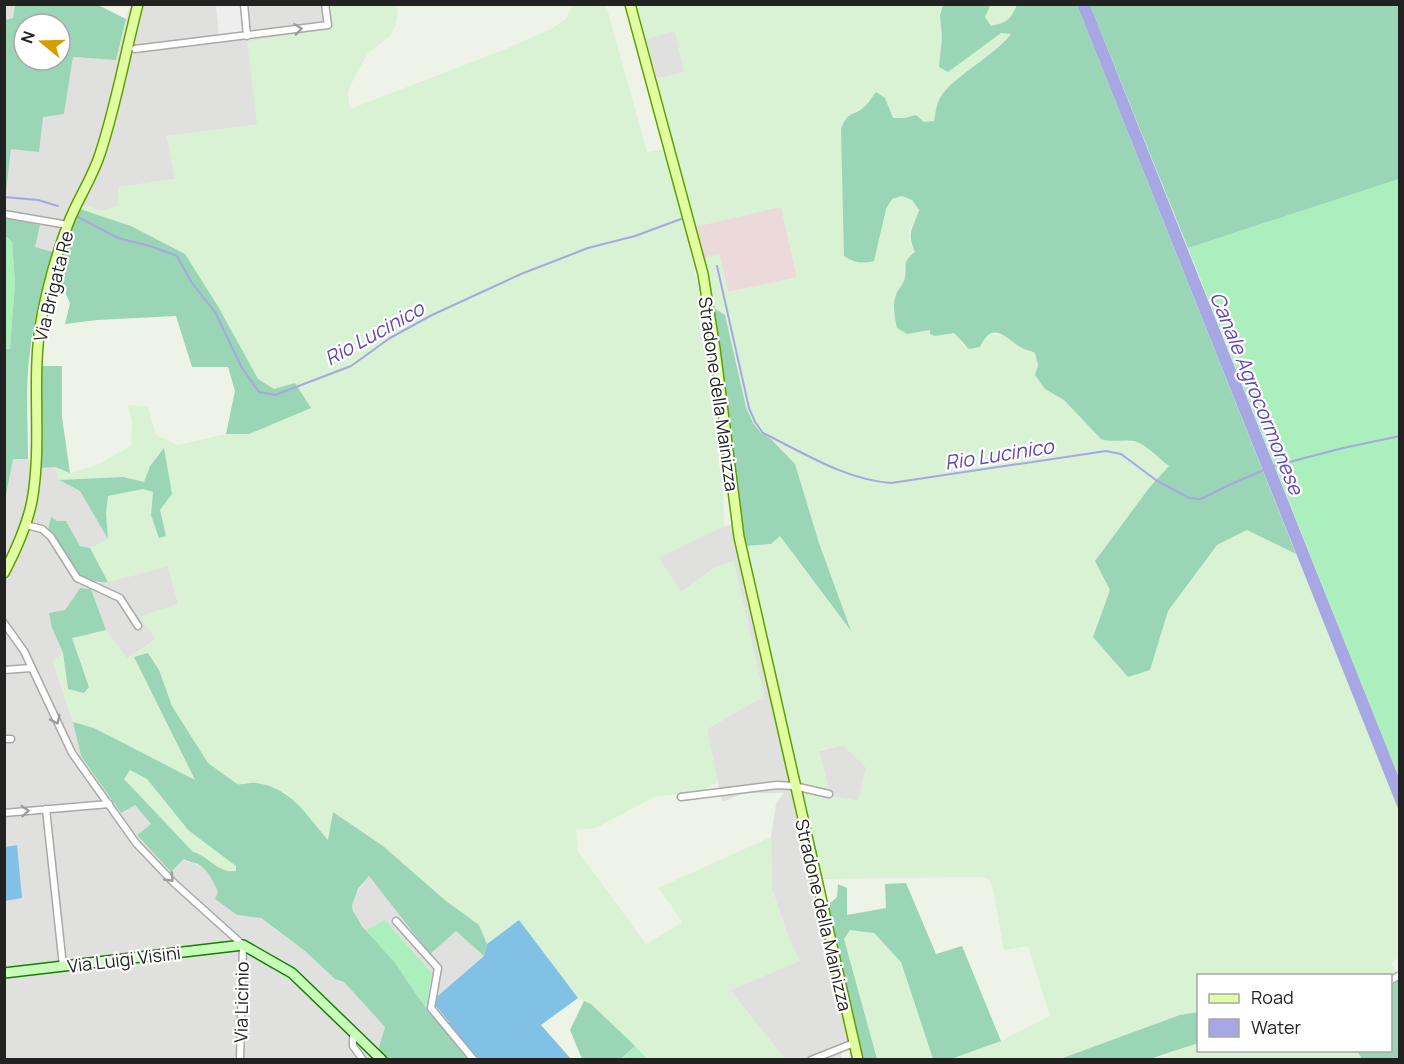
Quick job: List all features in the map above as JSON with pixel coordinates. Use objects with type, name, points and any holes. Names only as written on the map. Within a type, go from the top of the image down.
[{"type":"main road","name":"Via Brigata Re","points":[[4,573],[26,525],[32,501],[35,471],[36,360],[42,317],[53,270],[70,219],[100,154],[138,4]]},
{"type":"main road","name":"Stradone della Mainizza","points":[[630,4],[703,274],[739,537],[858,1059]]},
{"type":"street","points":[[244,4],[247,36]]},
{"type":"street","points":[[135,49],[328,25],[325,4]]},
{"type":"street","points":[[4,214],[70,219]]},
{"type":"street","points":[[26,525],[42,529],[51,537],[77,578],[120,598],[138,626]]},
{"type":"street","points":[[4,623],[24,651],[72,753],[136,843],[174,883],[243,945],[292,973],[382,1059]]},
{"type":"street","points":[[4,670],[31,668]]},
{"type":"street","name":"Stradone della Mainizza","points":[[681,797],[777,785],[795,786],[829,794]]},
{"type":"street","points":[[4,813],[109,804]]},
{"type":"street","points":[[46,809],[63,966]]},
{"type":"street","points":[[396,921],[438,968],[431,1008],[474,1059]]},
{"type":"street","name":"Via Luigi Visini","points":[[4,973],[243,945]]},
{"type":"street","name":"Via Licinio","points":[[240,1059],[243,945]]},
{"type":"street","points":[[1392,980],[1398,976]]},
{"type":"street","points":[[353,1032],[353,1046],[363,1059]]},
{"type":"street","points":[[812,1059],[854,1043]]},
{"type":"shaded area","points":[[238,4],[239,7],[243,7],[245,28],[241,33],[219,34],[216,6]]},
{"type":"shaded area","points":[[5,5],[15,5],[12,18],[5,20]]},
{"type":"shaded area","points":[[130,5],[328,5],[331,29],[257,125],[167,136],[175,179],[119,187],[118,206],[101,211],[84,205],[70,227],[62,255],[34,247],[5,218],[11,149],[43,116],[64,114],[73,57],[116,60]]},
{"type":"shaded area","points":[[675,30],[684,72],[657,79],[646,39]]},
{"type":"shaded area","points":[[781,206],[797,278],[728,292],[719,254],[704,258],[694,227]]},
{"type":"shaded area","points":[[13,459],[28,459],[40,468],[55,467],[59,480],[80,491],[108,539],[90,548],[80,546],[66,521],[51,518],[48,529],[97,583],[168,566],[178,604],[140,617],[156,639],[127,659],[106,630],[91,589],[80,588],[52,628],[63,653],[53,662],[73,722],[81,756],[121,813],[135,804],[151,824],[137,835],[171,872],[184,860],[195,863],[209,872],[219,892],[215,899],[237,915],[260,918],[305,951],[335,979],[344,982],[385,1027],[378,1050],[387,1059],[5,1060],[4,500]]},
{"type":"shaded area","points":[[742,524],[799,783],[829,790],[819,751],[843,745],[866,767],[859,801],[801,791],[861,1059],[851,1059],[849,1050],[841,1053],[842,1059],[785,1059],[730,990],[799,961],[772,889],[771,837],[776,804],[784,793],[744,793],[723,802],[720,794],[707,729],[757,700],[764,700],[734,561],[713,569],[681,592],[658,558],[724,526]]},
{"type":"shaded area","points":[[17,845],[22,898],[5,901],[5,847]]},
{"type":"shaded area","points":[[369,876],[430,953],[456,931],[484,956],[433,1000],[449,1022],[447,1024],[476,1059],[469,1059],[426,1008],[432,973],[385,920],[366,930],[355,916],[352,905],[356,894]]},
{"type":"shaded area","points":[[519,920],[578,998],[541,1025],[571,1059],[476,1059],[447,1024],[449,1022],[433,1000],[484,956],[487,944]]},
{"type":"green space","points":[[15,5],[98,5],[126,19],[116,60],[73,57],[72,63],[72,12],[14,12]]},
{"type":"green space","points":[[328,5],[396,5],[398,11],[396,24],[390,36],[368,53],[350,86],[348,95],[350,109],[506,49],[551,29],[566,19],[573,5],[606,5],[647,152],[665,149],[699,289],[723,482],[724,526],[659,558],[681,592],[713,569],[734,561],[765,700],[757,700],[707,729],[718,782],[701,791],[654,797],[596,828],[576,830],[578,851],[646,944],[682,923],[658,888],[771,837],[772,889],[789,939],[800,961],[730,990],[785,1059],[647,1059],[591,1004],[578,998],[519,920],[487,944],[479,925],[446,901],[383,846],[333,812],[329,841],[286,793],[253,783],[237,784],[208,763],[172,706],[159,670],[148,653],[134,657],[195,781],[94,728],[73,722],[53,661],[63,653],[68,689],[89,687],[72,637],[106,630],[127,658],[156,639],[139,617],[178,604],[168,566],[108,582],[90,548],[108,539],[106,514],[108,496],[143,489],[153,492],[151,516],[160,510],[164,449],[150,465],[144,483],[123,477],[59,480],[55,467],[71,473],[99,464],[131,446],[132,424],[128,405],[148,407],[156,435],[178,445],[226,434],[249,433],[274,389],[258,379],[219,308],[185,254],[131,226],[80,209],[84,205],[101,211],[118,206],[118,187],[175,179],[167,136],[257,124],[247,41],[331,29]]},
{"type":"green space","points":[[636,5],[943,5],[940,16],[942,37],[939,67],[983,46],[1001,33],[1012,33],[997,50],[959,77],[938,101],[934,121],[924,122],[916,115],[893,118],[885,98],[869,100],[863,108],[854,112],[844,256],[853,262],[864,263],[875,252],[882,219],[892,199],[902,196],[912,200],[919,211],[909,231],[910,242],[915,252],[904,268],[905,279],[895,297],[894,308],[895,318],[907,334],[931,330],[935,336],[954,333],[964,346],[989,334],[1007,336],[1020,347],[1035,353],[1038,365],[1035,375],[1045,389],[1064,400],[1101,439],[1140,443],[1169,467],[1149,488],[1095,561],[1110,590],[1093,637],[1150,670],[1168,611],[1217,545],[1247,530],[1296,554],[1399,811],[1399,958],[1391,962],[1396,972],[1392,975],[1197,974],[1197,1012],[1180,1015],[1060,1059],[951,1059],[1001,1041],[1050,1016],[1028,946],[1004,950],[990,881],[982,877],[820,879],[800,791],[858,801],[866,767],[843,745],[819,750],[829,791],[799,783],[745,546],[771,544],[780,536],[849,629],[795,464],[771,439],[761,433],[753,423],[746,407],[738,374],[712,307],[704,258],[719,254],[728,292],[797,277],[781,207],[694,227],[657,79],[684,72],[675,31],[646,39]]},
{"type":"green space","points":[[943,5],[988,5],[990,6],[985,17],[991,26],[1008,20],[1017,5],[1077,5],[1296,554],[1247,530],[1217,545],[1168,611],[1150,670],[1128,677],[1093,637],[1110,590],[1095,561],[1149,488],[1169,466],[1148,448],[1134,441],[1101,439],[1064,400],[1045,389],[1035,375],[1038,365],[1035,353],[1022,348],[1006,337],[995,332],[985,338],[980,347],[969,349],[954,333],[935,336],[930,334],[930,330],[907,334],[897,328],[894,312],[895,299],[904,280],[906,263],[915,252],[911,235],[919,210],[912,200],[902,196],[892,199],[886,209],[874,261],[858,262],[844,256],[841,129],[846,119],[865,106],[876,92],[885,98],[893,118],[916,115],[924,122],[934,121],[938,102],[943,93],[1011,34],[1001,33],[948,72],[939,67],[942,37],[940,16]]},
{"type":"green space","points":[[988,5],[1017,5],[1011,18],[991,26],[985,17],[990,6]]},
{"type":"green space","points":[[1090,5],[1399,5],[1399,179],[1188,248]]},
{"type":"green space","points":[[12,18],[12,72],[71,72],[64,114],[43,117],[39,152],[11,149],[5,200],[5,20]]},
{"type":"green space","points":[[1399,179],[1399,778],[1188,248]]},
{"type":"green space","points":[[80,209],[131,226],[185,254],[219,308],[258,379],[274,389],[295,383],[311,408],[249,434],[226,434],[235,391],[228,367],[192,367],[176,316],[65,324],[70,303],[57,275],[70,227]]},
{"type":"green space","points":[[5,218],[40,225],[35,247],[53,252],[39,301],[28,365],[28,459],[13,459],[5,500],[5,349],[10,349],[15,282],[12,242],[5,236]]},
{"type":"green space","points":[[4,236],[12,242],[15,282],[10,349],[5,349]]},
{"type":"green space","points":[[712,307],[725,315],[746,407],[753,423],[795,464],[819,543],[851,631],[780,536],[771,544],[745,546]]},
{"type":"green space","points":[[39,366],[62,366],[62,417],[70,473],[55,467],[40,468]]},
{"type":"green space","points":[[164,448],[172,494],[160,510],[166,536],[159,538],[151,515],[153,492],[143,489],[108,496],[106,514],[108,539],[80,491],[59,480],[123,477],[144,482],[150,466]]},
{"type":"green space","points":[[51,517],[57,521],[66,521],[80,546],[90,548],[108,582],[96,582],[78,573],[48,529]]},
{"type":"green space","points":[[80,588],[91,589],[106,630],[72,638],[89,687],[84,693],[68,689],[63,653],[52,628],[49,613],[65,610]]},
{"type":"green space","points":[[148,653],[159,670],[172,706],[208,763],[237,784],[256,783],[279,790],[305,812],[328,840],[333,812],[383,846],[446,901],[479,925],[487,944],[484,956],[456,931],[430,954],[369,876],[358,889],[352,905],[362,926],[395,963],[426,1008],[469,1059],[387,1059],[378,1050],[385,1027],[344,982],[335,979],[305,951],[261,918],[237,915],[215,899],[218,892],[208,873],[198,864],[184,859],[171,872],[137,835],[151,824],[135,805],[121,813],[81,756],[73,722],[94,728],[195,780],[134,657]],"holes":[[[130,770],[147,779],[188,830],[236,866],[236,871],[224,870],[193,852],[124,779]]]},
{"type":"green space","points":[[130,770],[147,779],[187,830],[228,858],[236,866],[236,872],[226,872],[193,852],[123,779]]},
{"type":"green space","points":[[906,883],[936,954],[962,946],[1001,1041],[951,1059],[933,1059],[901,962],[874,933],[850,930],[844,939],[877,1059],[861,1059],[826,907],[837,897],[838,884],[847,888],[847,915],[886,908],[885,884]]},
{"type":"green space","points":[[385,920],[432,973],[426,1008],[405,977],[366,930]]},
{"type":"green space","points":[[850,930],[874,933],[901,962],[933,1059],[877,1059],[843,939]]},
{"type":"green space","points":[[1399,980],[1399,1059],[1362,1059],[1358,1052],[1392,1052],[1392,985]]},
{"type":"green space","points":[[584,1001],[591,1004],[635,1046],[621,1059],[582,1059],[570,1030]]},
{"type":"green space","points":[[1197,1012],[1197,1043],[1150,1059],[1060,1059],[1180,1015]]},
{"type":"green space","points":[[1197,1043],[1197,1052],[1358,1052],[1362,1059],[1150,1060]]},
{"type":"green space","points":[[635,1046],[647,1059],[621,1060]]},
{"type":"water","points":[[1077,5],[1090,5],[1399,778],[1399,811]]},
{"type":"waterway","name":"Rio Lucinico","points":[[4,197],[38,200],[58,206]]},
{"type":"waterway","name":"Rio Lucinico","points":[[78,217],[118,238],[177,256],[192,283],[215,312],[242,368],[259,392],[275,395],[351,366],[390,338],[432,315],[521,274],[588,248],[635,236],[681,219]]},
{"type":"waterway","name":"Rio Lucinico","points":[[717,266],[749,408],[755,422],[763,433],[810,457],[858,477],[891,483],[1106,451],[1121,454],[1156,480],[1189,498],[1201,499],[1266,469]]},
{"type":"waterway","name":"Rio Lucinico","points":[[1274,466],[1400,436]]},
{"type":"water label","name":"Canale Agrocormonese","points":[[1257,393]]}]
